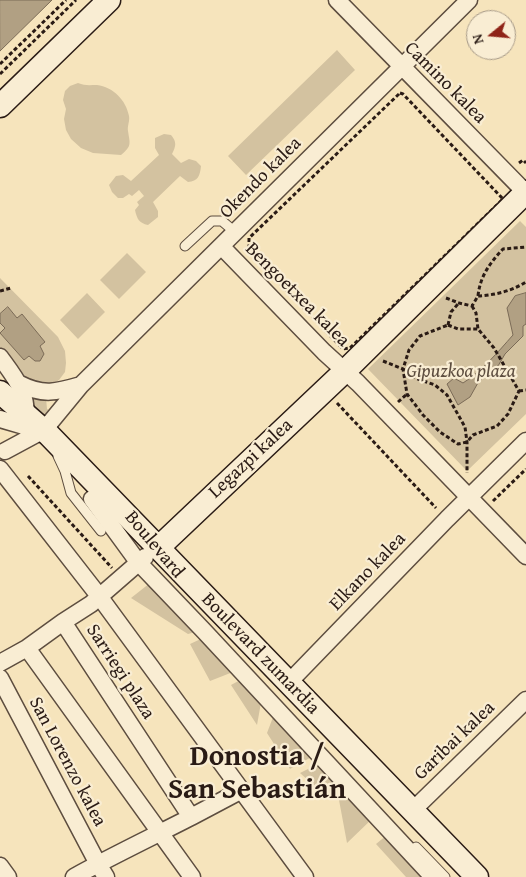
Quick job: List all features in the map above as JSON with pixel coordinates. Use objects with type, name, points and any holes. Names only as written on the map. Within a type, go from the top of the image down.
[{"type":"main road","points":[[0,106],[109,0]]},
{"type":"main road","points":[[345,371],[526,193]]},
{"type":"main road","name":"Legazpi kalea","points":[[158,548],[345,371]]},
{"type":"main road","name":"Boulevard zumardia","points":[[10,388],[36,426],[158,548],[477,877]]},
{"type":"street","name":"Camino kalea","points":[[337,0],[526,193]]},
{"type":"street","name":"Okendo kalea","points":[[36,426],[81,385],[469,0]]},
{"type":"street","name":"Bengoetxea kalea","points":[[221,246],[324,352],[345,371]]},
{"type":"street","points":[[0,357],[10,388]]},
{"type":"street","points":[[345,371],[526,556]]},
{"type":"street","name":"Okendo kalea","points":[[10,388],[57,392],[81,385]]},
{"type":"street","points":[[0,419],[36,426]]},
{"type":"street","points":[[3,453],[36,426]]},
{"type":"street","points":[[469,497],[526,441]]},
{"type":"street","points":[[0,469],[100,596],[305,877]]},
{"type":"street","name":"Elkano kalea","points":[[296,675],[469,497]]},
{"type":"street","name":"Boulevard","points":[[92,499],[138,562],[433,877]]},
{"type":"street","points":[[63,622],[100,596],[138,562],[158,548]]},
{"type":"street","name":"Sarriegi plaza","points":[[0,663],[26,648],[63,622],[191,817]]},
{"type":"street","points":[[26,648],[192,877]]},
{"type":"street","name":"San Lorenzo kalea","points":[[0,678],[102,871]]},
{"type":"street","name":"Garibai kalea","points":[[412,811],[526,700]]},
{"type":"street","points":[[74,877],[102,871],[160,833],[242,790]]},
{"type":"street","points":[[0,866],[8,877]]},
{"type":"lane","points":[[185,246],[212,221],[222,221],[235,232]]},
{"type":"lane","points":[[36,426],[65,471],[71,493],[101,531]]},
{"type":"lane","points":[[389,820],[445,877]]},
{"type":"path","points":[[0,64],[66,0]]},
{"type":"path","points":[[0,74],[76,0]]},
{"type":"path","points":[[400,93],[503,198],[350,348],[343,349],[335,342],[249,251],[249,238],[400,93]]},
{"type":"path","points":[[472,306],[478,296],[479,284],[488,265],[503,248],[526,247]]},
{"type":"path","points":[[478,296],[492,295],[517,288],[526,282]]},
{"type":"path","points":[[0,291],[11,288]]},
{"type":"path","points":[[443,296],[458,304],[472,306]]},
{"type":"path","points":[[448,324],[450,312],[458,304]]},
{"type":"path","points":[[472,306],[476,313],[478,329],[494,348],[519,391]]},
{"type":"path","points":[[478,329],[458,329],[448,324],[420,336],[409,350],[402,369],[407,394],[423,415],[440,432],[458,444],[467,442],[473,435],[497,426],[508,414],[519,391]]},
{"type":"path","points":[[379,359],[402,369],[416,378],[435,385],[447,395],[465,427],[467,476]]},
{"type":"path","points":[[519,391],[526,390]]},
{"type":"path","points":[[396,404],[407,394]]},
{"type":"path","points":[[336,402],[434,506]]},
{"type":"path","points":[[495,499],[526,469]]},
{"type":"green space","points":[[337,50],[355,70],[246,175],[228,156]]},
{"type":"green space","points":[[78,83],[108,88],[118,95],[125,105],[129,116],[129,144],[121,155],[93,153],[81,148],[71,139],[66,130],[64,119],[66,109],[63,100],[65,91],[70,86]]},
{"type":"green space","points":[[164,134],[173,137],[175,144],[172,154],[181,163],[189,159],[196,161],[201,166],[201,170],[198,177],[188,182],[180,176],[153,202],[158,211],[158,217],[148,225],[140,222],[135,210],[139,205],[137,202],[144,196],[139,190],[132,196],[129,194],[123,198],[118,198],[112,192],[109,185],[116,176],[123,175],[131,181],[159,155],[155,148],[155,138]]},
{"type":"green space","name":"Gipuzkoa plaza","points":[[520,221],[526,227],[526,414],[467,471],[368,369]]},
{"type":"green space","points":[[127,253],[146,272],[119,299],[100,280]]},
{"type":"green space","points":[[0,278],[58,337],[65,351],[65,372],[59,380],[51,385],[41,386],[20,376],[0,349]]},
{"type":"green space","points":[[87,293],[105,312],[78,339],[60,320]]},
{"type":"green space","points":[[31,397],[46,398],[47,409],[52,412],[48,418],[31,406]]},
{"type":"green space","points":[[150,583],[199,631],[188,634],[131,598]]},
{"type":"green space","points":[[205,637],[238,670],[210,681],[190,644]]},
{"type":"green space","points":[[244,678],[262,697],[257,725],[231,685]]},
{"type":"green space","points":[[275,712],[315,755],[290,769],[267,733]]},
{"type":"green space","points":[[322,762],[339,780],[327,797],[300,773]]},
{"type":"green space","points":[[348,792],[373,818],[347,843],[339,800]]},
{"type":"green space","points":[[387,835],[426,877],[406,877],[376,844]]},
{"type":"shaded area","points":[[0,0],[52,0],[0,51]]},
{"type":"shaded area","points":[[526,293],[526,324],[523,326],[523,336],[505,354],[498,366],[479,381],[470,397],[458,405],[447,384],[454,378],[463,383],[477,373],[513,335],[507,308],[515,296]]},
{"type":"shaded area","points":[[8,307],[17,318],[22,314],[45,342],[40,346],[44,354],[40,361],[35,361],[29,356],[24,360],[0,333],[5,328],[0,323],[0,314]]},
{"type":"district","name":"Donostia / San Sebastián","points":[[257,775]]}]
